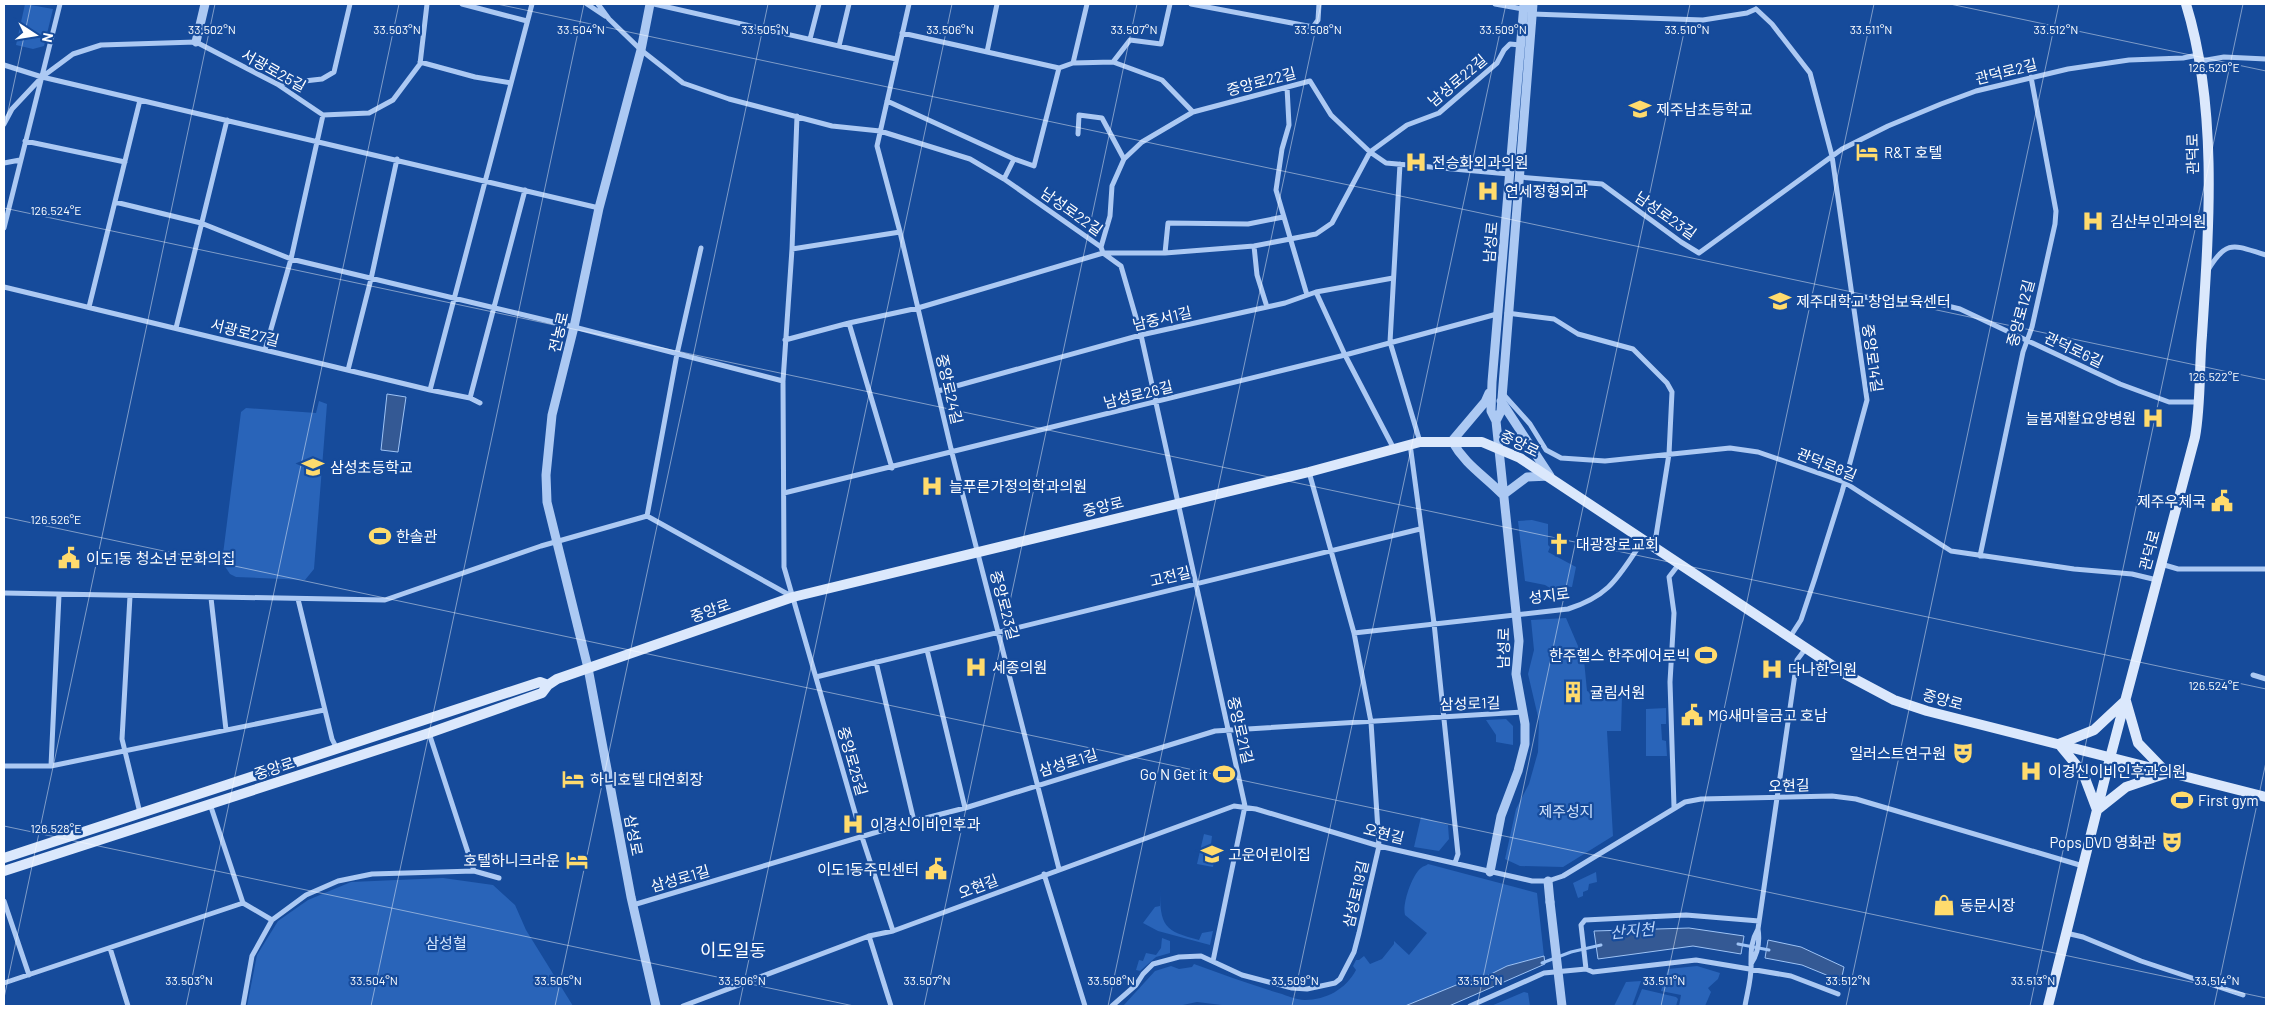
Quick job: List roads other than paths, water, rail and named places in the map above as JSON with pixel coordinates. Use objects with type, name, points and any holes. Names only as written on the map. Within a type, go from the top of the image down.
[{"type":"main road","name":"관덕로","points":[[2048,1006],[2110,758],[2195,437],[2200,402],[2208,149],[2200,58],[2186,4]]},
{"type":"main road","name":"중앙로","points":[[4,871],[429,733],[542,693],[548,685],[557,679],[793,597],[1309,472],[1415,443],[1452,441],[1482,442],[1520,458],[1550,476],[1806,648],[1864,685],[1894,700],[1927,711],[2266,797]]},
{"type":"main road","name":"중앙로","points":[[4,858],[540,682],[548,685]]},
{"type":"main road","points":[[2125,700],[2138,743],[2167,773],[2126,786],[2097,810],[2083,773],[2059,744],[2094,730],[2125,700]]},
{"type":"street","points":[[4,228],[60,4]]},
{"type":"street","points":[[196,42],[205,4]]},
{"type":"street","points":[[277,84],[322,79],[334,72],[350,4]]},
{"type":"street","points":[[264,350],[291,259],[324,114],[369,113],[393,100],[420,62],[427,4]]},
{"type":"street","points":[[462,4],[527,21]]},
{"type":"street","points":[[430,390],[532,4]]},
{"type":"street","points":[[587,4],[608,19]]},
{"type":"street","points":[[598,4],[608,19]]},
{"type":"street","name":"전농로","points":[[588,668],[547,502],[546,475],[552,415],[574,327],[599,208],[641,50],[650,4]]},
{"type":"street","points":[[654,4],[896,59]]},
{"type":"street","points":[[810,40],[819,4]]},
{"type":"street","points":[[839,46],[849,4]]},
{"type":"street","name":"중앙로24길","points":[[909,4],[877,146],[900,232],[952,453],[978,552]]},
{"type":"street","points":[[987,52],[997,4]]},
{"type":"street","points":[[1074,63],[1087,4]]},
{"type":"street","points":[[1113,62],[1130,40],[1161,44],[1170,4]]},
{"type":"street","points":[[1191,4],[1313,27],[1318,20],[1319,4]]},
{"type":"street","points":[[1495,4],[1524,6]]},
{"type":"street","name":"남성로","points":[[1496,421],[1490,411],[1492,382],[1519,177],[1533,4]]},
{"type":"street","name":"남성로","points":[[1490,872],[1501,816],[1516,778],[1524,751],[1526,732],[1516,674],[1519,641],[1496,421],[1500,411],[1501,396],[1502,313],[1509,174],[1524,6]]},
{"type":"street","points":[[1532,14],[1703,20],[1747,13],[1756,7]]},
{"type":"street","name":"중앙로14길","points":[[1756,7],[1772,24],[1810,73],[1832,156],[1867,403],[1816,578],[1801,620],[1790,637]]},
{"type":"street","name":"남성로22길","points":[[608,19],[641,50],[683,83],[730,99],[832,126],[880,130],[970,159],[1004,179],[1102,250],[1166,253],[1254,246],[1316,234],[1332,223],[1370,152],[1406,125],[1439,113],[1498,63],[1504,50],[1510,44],[1520,45]]},
{"type":"street","points":[[902,33],[1059,68],[1074,63],[1113,62],[1162,80],[1193,112]]},
{"type":"street","name":"서광로25길","points":[[4,124],[12,109],[42,77],[73,54],[101,45],[196,42],[277,84],[324,114]]},
{"type":"street","name":"관덕로2길","points":[[1832,156],[1888,126],[1941,104],[1976,91],[2031,76],[2105,63],[2183,58],[2266,58]]},
{"type":"street","points":[[420,62],[475,77],[511,83]]},
{"type":"street","points":[[4,65],[42,77],[318,140],[599,208]]},
{"type":"street","points":[[887,101],[1014,160],[1034,166],[1059,68]]},
{"type":"street","name":"중앙로12길","points":[[1980,556],[2026,341],[2032,327],[2056,217],[2031,76]]},
{"type":"street","name":"중앙로22길","points":[[1102,250],[1110,216],[1112,186],[1124,159],[1142,142],[1193,112],[1310,81],[1331,115],[1370,152],[1386,162],[1509,174]]},
{"type":"street","points":[[1286,87],[1289,125],[1282,149],[1276,190],[1283,217],[1292,238],[1307,295]]},
{"type":"street","points":[[89,307],[140,100]]},
{"type":"street","points":[[1078,134],[1080,115],[1102,118],[1124,159]]},
{"type":"street","name":"중앙로25길","points":[[797,116],[792,249],[783,381],[784,567],[862,837],[893,931]]},
{"type":"street","points":[[176,328],[227,120]]},
{"type":"street","points":[[25,141],[125,162]]},
{"type":"street","name":"남성로23길","points":[[1519,177],[1602,184],[1674,237],[1700,253],[1832,156]]},
{"type":"street","points":[[348,370],[371,278],[397,159]]},
{"type":"street","points":[[4,163],[20,160]]},
{"type":"street","points":[[1004,179],[1014,160]]},
{"type":"street","points":[[1400,164],[1390,342],[1415,443],[1420,529],[1434,623],[1442,717],[1458,854],[1455,863]]},
{"type":"street","points":[[470,398],[525,190]]},
{"type":"street","points":[[115,202],[201,223],[291,259],[574,327],[783,381]]},
{"type":"street","points":[[1166,253],[1168,223],[1248,224],[1283,217]]},
{"type":"street","points":[[792,249],[900,232]]},
{"type":"street","points":[[1254,246],[1257,275],[1267,307]]},
{"type":"street","points":[[2205,275],[2218,253],[2236,246],[2266,255]]},
{"type":"street","points":[[646,516],[677,354],[701,248]]},
{"type":"street","points":[[785,340],[849,323],[918,308],[1102,250],[1120,266],[1141,335],[1180,503]]},
{"type":"street","name":"남중서1길","points":[[938,391],[1141,335],[1267,307],[1316,292],[1393,278]]},
{"type":"street","name":"서광로27길","points":[[4,286],[430,390],[470,398],[480,403]]},
{"type":"street","points":[[1316,292],[1345,355],[1394,449]]},
{"type":"street","name":"관덕로6길","points":[[1852,297],[1877,296],[1947,306],[1969,313],[2086,370],[2153,396],[2170,402],[2200,402]]},
{"type":"street","points":[[1502,313],[1554,320],[1578,334],[1632,349],[1667,383],[1672,392],[1669,454],[1656,536],[1647,542]]},
{"type":"street","name":"남성로26길","points":[[784,493],[892,468],[1345,355],[1502,313]]},
{"type":"street","points":[[849,323],[892,468]]},
{"type":"street","points":[[1492,382],[1486,402],[1452,441],[1467,464],[1491,482],[1503,495],[1527,477],[1550,476],[1501,396]]},
{"type":"street","name":"관덕로8길","points":[[1501,396],[1530,424],[1551,454],[1561,458],[1594,461],[1741,448],[1813,469],[1844,482],[1951,551],[2074,569],[2132,574],[2157,580]]},
{"type":"street","name":"삼성로19길","points":[[1112,1006],[1136,985],[1148,968],[1160,960],[1193,955],[1242,975],[1292,988],[1307,989],[1335,983],[1345,973],[1354,952],[1379,846],[1371,722],[1354,633],[1309,472]]},
{"type":"street","name":"중앙로21길","points":[[1180,503],[1245,806],[1213,962]]},
{"type":"street","points":[[4,593],[385,600],[556,542],[646,516],[793,597]]},
{"type":"street","name":"고전길","points":[[816,677],[1331,549],[1420,529]]},
{"type":"street","name":"성지로","points":[[1354,633],[1568,608],[1600,596],[1647,542]]},
{"type":"street","name":"중앙로23길","points":[[978,552],[1036,786],[1059,869]]},
{"type":"street","points":[[1674,807],[1670,682],[1674,612],[1670,577],[1679,563]]},
{"type":"street","points":[[2161,564],[2178,569],[2266,569]]},
{"type":"street","points":[[51,766],[59,595]]},
{"type":"street","points":[[130,596],[122,738],[141,814]]},
{"type":"street","points":[[211,598],[226,730]]},
{"type":"street","points":[[298,599],[324,710],[337,749]]},
{"type":"street","points":[[1745,1006],[1797,660],[1806,648]]},
{"type":"street","points":[[927,650],[964,808]]},
{"type":"street","points":[[876,662],[914,820]]},
{"type":"street","name":"삼성로","points":[[588,668],[633,905],[656,1006]]},
{"type":"street","points":[[2253,675],[2266,679]]},
{"type":"street","points":[[4,766],[51,766],[324,710]]},
{"type":"street","name":"삼성로1길","points":[[633,905],[914,820],[964,808],[1168,745],[1228,730],[1523,712]]},
{"type":"street","points":[[429,733],[474,871]]},
{"type":"street","name":"오현길","points":[[683,1006],[869,936],[893,931],[1228,808],[1245,806],[1379,846],[1532,881],[1548,881],[1585,863],[1674,807],[1699,799],[1845,796],[2083,866]]},
{"type":"street","points":[[210,804],[243,903],[272,920]]},
{"type":"street","points":[[243,1006],[252,956],[272,920],[306,895],[338,881],[372,874],[474,871],[499,878]]},
{"type":"street","points":[[1044,874],[1085,1006]]},
{"type":"street","points":[[1548,881],[1562,1006]]},
{"type":"street","points":[[4,901],[29,975]]},
{"type":"street","points":[[4,984],[243,903]]},
{"type":"street","points":[[1586,969],[1581,925],[1585,920],[1686,915],[1759,921]]},
{"type":"street","points":[[2066,933],[2083,937],[2141,961],[2244,995]]},
{"type":"street","points":[[869,936],[890,1006]]},
{"type":"street","points":[[110,948],[128,1006]]},
{"type":"street","points":[[1470,1006],[1544,974],[1586,969],[1599,971],[1691,960],[1751,966],[1799,978],[1838,994]]},
{"type":"water","points":[[387,394],[406,397],[398,452],[381,450]]},
{"type":"water","points":[[1689,928],[1744,936],[1741,954],[1693,946],[1598,959],[1594,931]]},
{"type":"water","points":[[1768,940],[1801,947],[1844,967],[1841,981],[1802,965],[1765,958]]},
{"type":"water","points":[[1544,956],[1545,964],[1449,1006],[1405,1006],[1466,981],[1477,981],[1507,966]]},
{"type":"waterway","name":"산지천","points":[[1738,944],[1769,950]]},
{"type":"waterway","name":"산지천","points":[[1542,963],[1571,952],[1601,945]]},
{"type":"place","name":"제주남초등학교","points":[[1640,109]]},
{"type":"place","name":"R&T 호텔","points":[[1867,152]]},
{"type":"place","name":"전승화외과의원","points":[[1416,162]]},
{"type":"place","name":"연세정형외과","points":[[1488,191]]},
{"type":"place","name":"김산부인과의원","points":[[2093,221]]},
{"type":"place","name":"제주대학교 창업보육센터","points":[[1780,301]]},
{"type":"place","name":"늘봄재활요양병원","points":[[2153,418]]},
{"type":"place","name":"삼성초등학교","points":[[313,467]]},
{"type":"place","name":"늘푸른가정의학과의원","points":[[932,486]]},
{"type":"place","name":"제주우체국","points":[[2222,501]]},
{"type":"place","name":"한솔관","points":[[380,536]]},
{"type":"place","name":"대광장로교회","points":[[1559,544]]},
{"type":"place","name":"이도1동 청소년 문화의집","points":[[69,558]]},
{"type":"place","name":"한주헬스 한주에어로빅","points":[[1706,655]]},
{"type":"place","name":"세종의원","points":[[976,667]]},
{"type":"place","name":"다나한의원","points":[[1772,669]]},
{"type":"place","name":"귤림서원","points":[[1573,692]]},
{"type":"place","name":"MG새마을금고 호남","points":[[1692,715]]},
{"type":"place","name":"일러스트연구원","points":[[1963,753]]},
{"type":"place","name":"이경신이비인후과의원","points":[[2031,771]]},
{"type":"place","name":"Go N Get it","points":[[1224,774]]},
{"type":"place","name":"하니호텔 대연회장","points":[[573,779]]},
{"type":"place","name":"First gym","points":[[2182,800]]},
{"type":"place","name":"이경신이비인후과","points":[[853,824]]},
{"type":"place","name":"Pops DVD 영화관","points":[[2172,842]]},
{"type":"place","name":"고운어린이집","points":[[1212,854]]},
{"type":"place","name":"호텔하니크라운","points":[[577,860]]},
{"type":"place","name":"이도1동주민센터","points":[[936,869]]},
{"type":"place","name":"동문시장","points":[[1944,905]]},
{"type":"district","name":"이도일동","points":[[733,950]]},
{"type":"park label","name":"제주성지","points":[[1566,811]]},
{"type":"park label","name":"삼성혈","points":[[446,943]]}]
